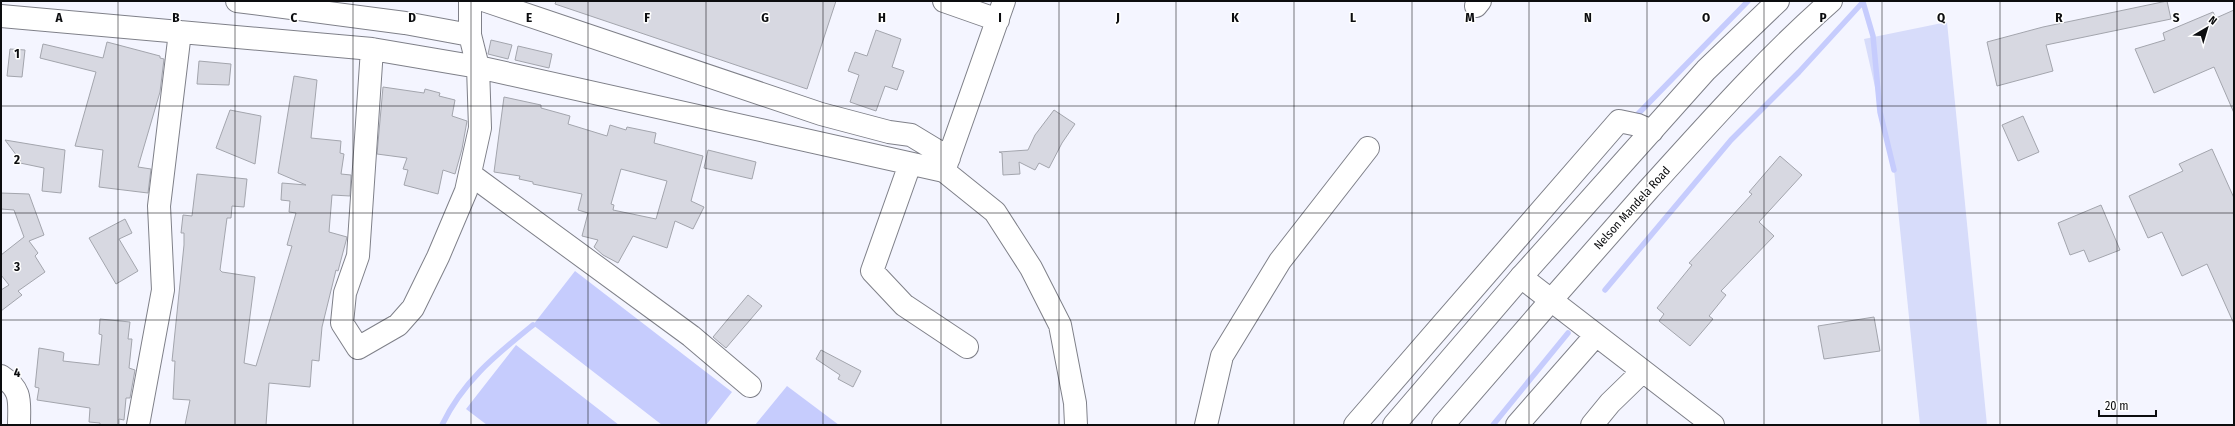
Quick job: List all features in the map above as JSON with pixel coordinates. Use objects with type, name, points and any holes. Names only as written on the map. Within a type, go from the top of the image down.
[{"type":"street","points":[[237,1],[405,23],[470,35]]},
{"type":"street","points":[[372,49],[358,256],[345,293],[342,323],[358,348],[398,325],[413,308],[438,257],[466,191],[480,128],[478,67],[470,35],[470,1]]},
{"type":"street","points":[[486,1],[821,114],[889,132],[911,135],[946,165],[995,212],[1031,268],[1060,325],[1075,403],[1076,425]]},
{"type":"street","points":[[944,1],[1001,11],[946,165]]},
{"type":"street","points":[[1394,425],[1521,278],[1706,70],[1778,1]]},
{"type":"street","name":"Nelson Mandela Road","points":[[1443,425],[1550,300],[1728,101],[1797,31],[1831,1]]},
{"type":"street","points":[[1,16],[372,49],[478,67],[910,164],[946,165]]},
{"type":"street","points":[[138,425],[163,290],[159,206],[180,32]]},
{"type":"street","points":[[1355,425],[1619,121],[1638,125],[1652,131]]},
{"type":"street","points":[[1206,425],[1222,356],[1280,261],[1368,148]]},
{"type":"street","points":[[910,164],[872,271],[904,305],[967,347]]},
{"type":"street","points":[[470,174],[691,336],[750,386]]},
{"type":"street","points":[[1521,278],[1713,425]]},
{"type":"street","points":[[1516,425],[1596,335]]},
{"type":"street","points":[[1592,425],[1610,403],[1643,371]]},
{"type":"street","points":[[1,376],[10,382],[19,394],[19,425]]},
{"type":"shaded area","points":[[1947,22],[1987,425],[1920,425],[1894,170],[1864,39]]},
{"type":"shaded area","points":[[575,271],[732,392],[706,425],[662,425],[533,325]]},
{"type":"shaded area","points":[[516,345],[619,425],[487,425],[466,409]]},
{"type":"shaded area","points":[[787,386],[839,425],[755,425]]},
{"type":"building","points":[[556,1],[836,1],[807,89],[555,4]]},
{"type":"building","points":[[2167,1],[2171,19],[2046,45],[2053,71],[1997,86],[1987,42],[2043,27]]},
{"type":"building","points":[[2234,10],[2234,113],[2214,67],[2154,93],[2135,49],[2165,40],[2163,33],[2213,12],[2216,18]]},
{"type":"building","points":[[876,30],[901,39],[892,67],[904,71],[897,90],[885,86],[876,111],[850,102],[859,75],[848,71],[855,52],[867,56]]},
{"type":"building","points":[[491,40],[512,45],[508,59],[488,54]]},
{"type":"building","points":[[107,42],[160,56],[160,58],[164,59],[160,92],[138,167],[151,169],[148,193],[99,187],[103,150],[75,146],[96,72],[40,58],[43,44],[103,58]]},
{"type":"building","points":[[518,46],[552,54],[549,68],[515,60]]},
{"type":"building","points":[[10,49],[25,50],[22,77],[7,76]]},
{"type":"building","points":[[199,61],[231,64],[229,85],[197,84]]},
{"type":"building","points":[[294,76],[317,80],[311,138],[341,141],[340,153],[344,154],[341,174],[351,175],[350,196],[332,195],[329,232],[347,237],[338,271],[336,270],[322,327],[319,361],[312,360],[310,387],[269,383],[266,425],[185,425],[190,400],[173,399],[175,361],[172,361],[184,245],[184,233],[181,233],[183,215],[192,216],[197,174],[247,179],[244,207],[232,206],[231,218],[227,218],[220,270],[222,272],[255,277],[244,363],[256,366],[292,246],[287,245],[296,213],[289,212],[290,201],[281,200],[282,183],[306,185],[278,173]]},
{"type":"building","points":[[383,87],[424,93],[425,89],[440,93],[439,96],[455,100],[452,116],[467,121],[462,149],[455,174],[443,170],[438,194],[404,185],[408,170],[403,169],[407,158],[377,154]]},
{"type":"building","points":[[504,97],[541,105],[541,108],[570,116],[568,124],[607,136],[610,125],[626,130],[627,127],[656,133],[654,143],[703,156],[691,201],[704,207],[693,229],[675,221],[667,248],[633,236],[618,263],[603,255],[594,247],[598,240],[582,236],[588,213],[578,210],[582,194],[533,184],[533,182],[519,179],[520,176],[494,172]],"holes":[[[621,169],[667,181],[656,219],[613,210],[614,205],[611,204]]]},
{"type":"building","points":[[230,110],[261,116],[255,164],[216,148]]},
{"type":"building","points":[[1054,110],[1075,124],[1062,143],[1049,168],[1039,163],[1035,170],[1019,162],[1020,174],[1003,175],[1002,153],[999,152],[1028,150],[1035,135]]},
{"type":"building","points":[[2023,116],[2039,152],[2018,161],[2002,125]]},
{"type":"building","points":[[5,140],[65,150],[61,193],[42,191],[44,168],[20,163],[20,160]]},
{"type":"building","points":[[2212,149],[2234,198],[2234,324],[2207,264],[2182,276],[2162,232],[2148,238],[2129,196],[2183,171],[2179,164]]},
{"type":"building","points":[[708,150],[756,162],[752,179],[704,168]]},
{"type":"building","points":[[1780,156],[1802,175],[1759,222],[1774,236],[1721,291],[1726,295],[1709,316],[1713,319],[1690,346],[1659,321],[1664,314],[1657,308],[1692,265],[1689,263],[1752,194],[1749,192]]},
{"type":"building","points":[[1,193],[29,194],[44,235],[29,241],[38,253],[35,256],[45,272],[18,291],[22,295],[1,311],[1,290],[9,285],[1,275],[1,255],[24,237],[14,210],[1,209]]},
{"type":"building","points":[[2101,205],[2120,250],[2089,262],[2084,250],[2070,255],[2058,223]]},
{"type":"building","points":[[125,219],[132,233],[119,239],[138,271],[116,284],[89,238]]},
{"type":"building","points":[[748,295],[762,306],[726,348],[713,337]]},
{"type":"building","points":[[1874,317],[1880,351],[1824,359],[1818,326]]},
{"type":"building","points":[[100,319],[130,322],[128,339],[132,339],[129,368],[135,370],[130,398],[126,398],[124,420],[119,419],[119,425],[100,425],[100,423],[89,422],[90,408],[37,400],[39,388],[35,387],[39,348],[64,353],[63,361],[99,365],[102,335],[99,334]]},
{"type":"building","points":[[821,350],[861,371],[853,387],[838,379],[840,375],[816,359]]},
{"type":"waterway","points":[[1636,116],[1748,1]]},
{"type":"waterway","points":[[1863,2],[1873,36],[1880,112],[1894,170]]},
{"type":"waterway","points":[[1605,290],[1731,140],[1799,72],[1863,2]]},
{"type":"waterway","points":[[442,425],[450,409],[470,382],[493,358],[533,325]]},
{"type":"waterway","points":[[1493,425],[1568,333]]}]
